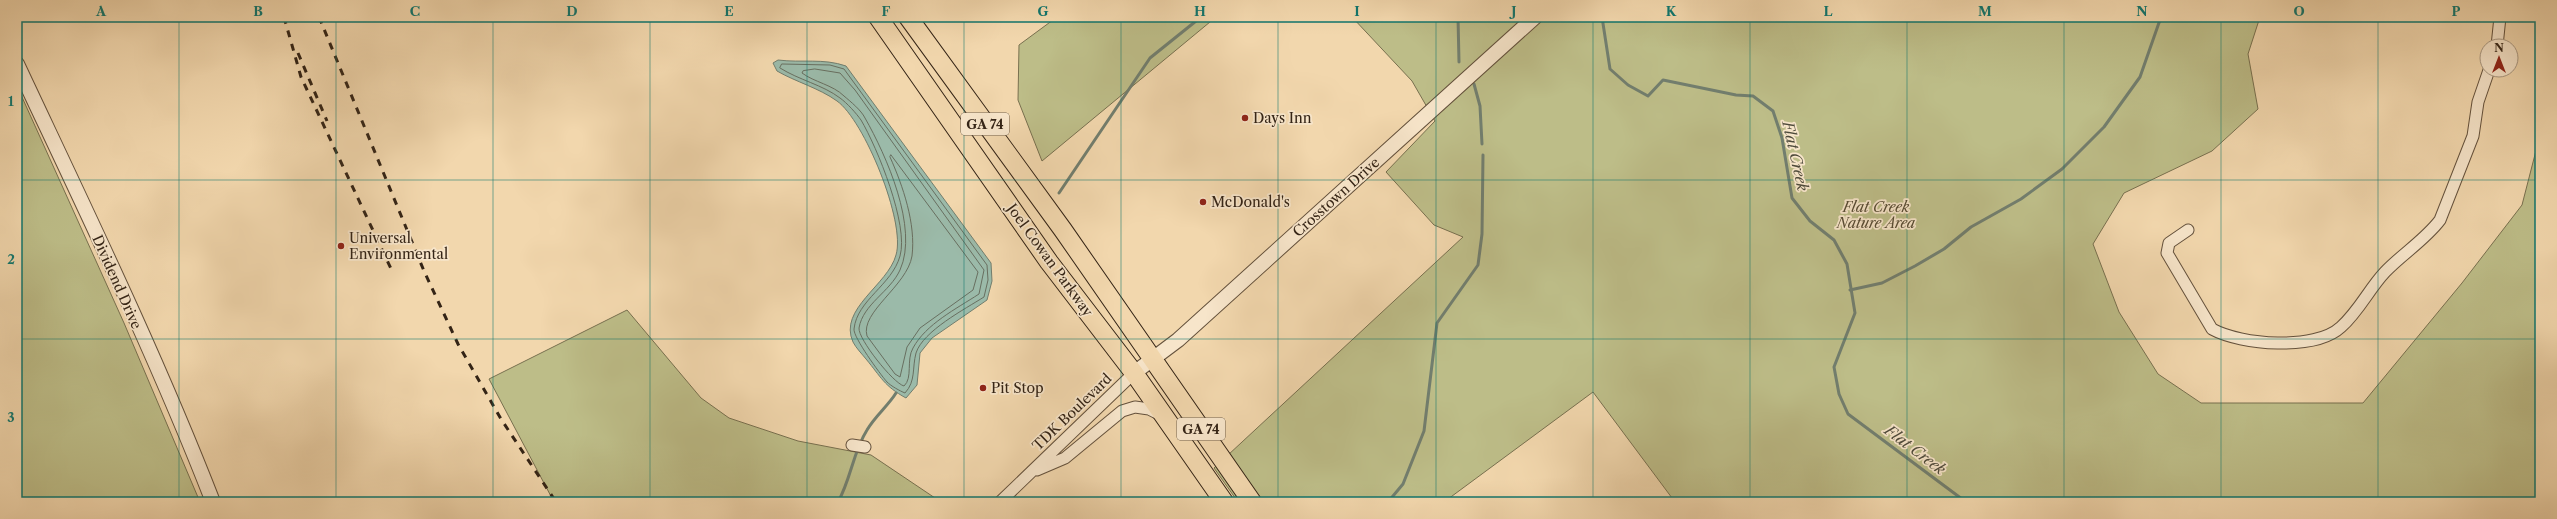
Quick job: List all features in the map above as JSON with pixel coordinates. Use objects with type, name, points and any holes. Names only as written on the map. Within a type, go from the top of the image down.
[{"type":"main road","name":"Joel Cowan Parkway","points":[[878,17],[1048,262],[1134,374],[1224,502]]},
{"type":"main road","name":"Joel Cowan Parkway","points":[[908,17],[1063,230],[1252,502]]},
{"type":"street","name":"Crosstown Drive","points":[[1134,374],[1178,340],[1535,17]]},
{"type":"street","points":[[2498,38],[2500,17]]},
{"type":"street","name":"Dividend Drive","points":[[17,64],[115,275],[196,458],[213,502]]},
{"type":"street","points":[[2188,230],[2169,243],[2167,253],[2212,329],[2231,337],[2283,342],[2299,342],[2329,335],[2340,328],[2360,306],[2379,278],[2402,255],[2433,230],[2440,220],[2473,136],[2478,102],[2486,78]]},
{"type":"street","name":"TDK Boulevard","points":[[1000,502],[1134,374]]},
{"type":"street","name":"TDK Boulevard","points":[[1031,472],[1066,458],[1122,411],[1135,407],[1149,409],[1165,417]]},
{"type":"street","points":[[852,445],[865,447]]},
{"type":"green space","points":[[1057,17],[1216,17],[1042,161],[1018,100],[1019,45]]},
{"type":"green space","name":"Flat Creek Nature Area","points":[[1352,17],[2260,17],[2248,54],[2258,109],[2212,151],[2124,193],[2093,244],[2119,312],[2158,374],[2201,403],[2363,403],[2462,283],[2522,205],[2540,135],[2540,502],[1675,502],[1593,392],[1444,502],[1238,502],[1214,468],[1463,237],[1434,225],[1386,172],[1435,121],[1412,81]]},
{"type":"green space","points":[[17,86],[124,323],[200,502],[22,502],[17,491]]},
{"type":"green space","points":[[627,310],[701,398],[729,418],[798,441],[871,455],[941,502],[554,502],[489,379]]},
{"type":"water","points":[[778,60],[821,61],[846,66],[991,263],[992,281],[987,300],[932,338],[920,353],[917,385],[906,398],[899,394],[879,376],[857,349],[853,342],[850,330],[852,319],[858,308],[884,277],[896,255],[897,240],[895,220],[889,197],[880,173],[859,128],[848,112],[830,96],[777,71],[773,63]]},
{"type":"waterway","points":[[1059,193],[1150,58],[1201,17]]},
{"type":"waterway","points":[[1458,17],[1459,62]]},
{"type":"waterway","name":"Flat Creek","points":[[1602,17],[1610,69],[1628,85],[1648,96],[1663,80],[1736,95],[1753,96],[1773,111],[1782,138],[1792,198],[1810,221],[1834,240],[1847,264],[1855,313],[1834,367],[1839,394],[1848,414],[1966,502]]},
{"type":"waterway","points":[[1850,290],[1882,283],[1915,266],[1944,249],[1971,227],[2021,199],[2062,169],[2104,127],[2140,77],[2161,17]]},
{"type":"waterway","points":[[1474,84],[1480,106],[1482,144]]},
{"type":"waterway","points":[[1388,502],[1403,484],[1424,431],[1437,323],[1478,265],[1482,234],[1483,155]]},
{"type":"waterway","points":[[838,502],[862,438],[870,425],[896,393]]},
{"type":"railway","points":[[284,17],[301,77],[393,273]]},
{"type":"railway","points":[[319,17],[424,271],[458,344],[501,419],[556,502]]},
{"type":"railway","points":[[298,53],[327,121]]},
{"type":"place","name":"Days Inn","points":[[1245,118]]},
{"type":"place","name":"McDonald's","points":[[1203,202]]},
{"type":"place","name":"Universal Environmental","points":[[341,246]]},
{"type":"place","name":"Pit Stop","points":[[983,388]]}]
